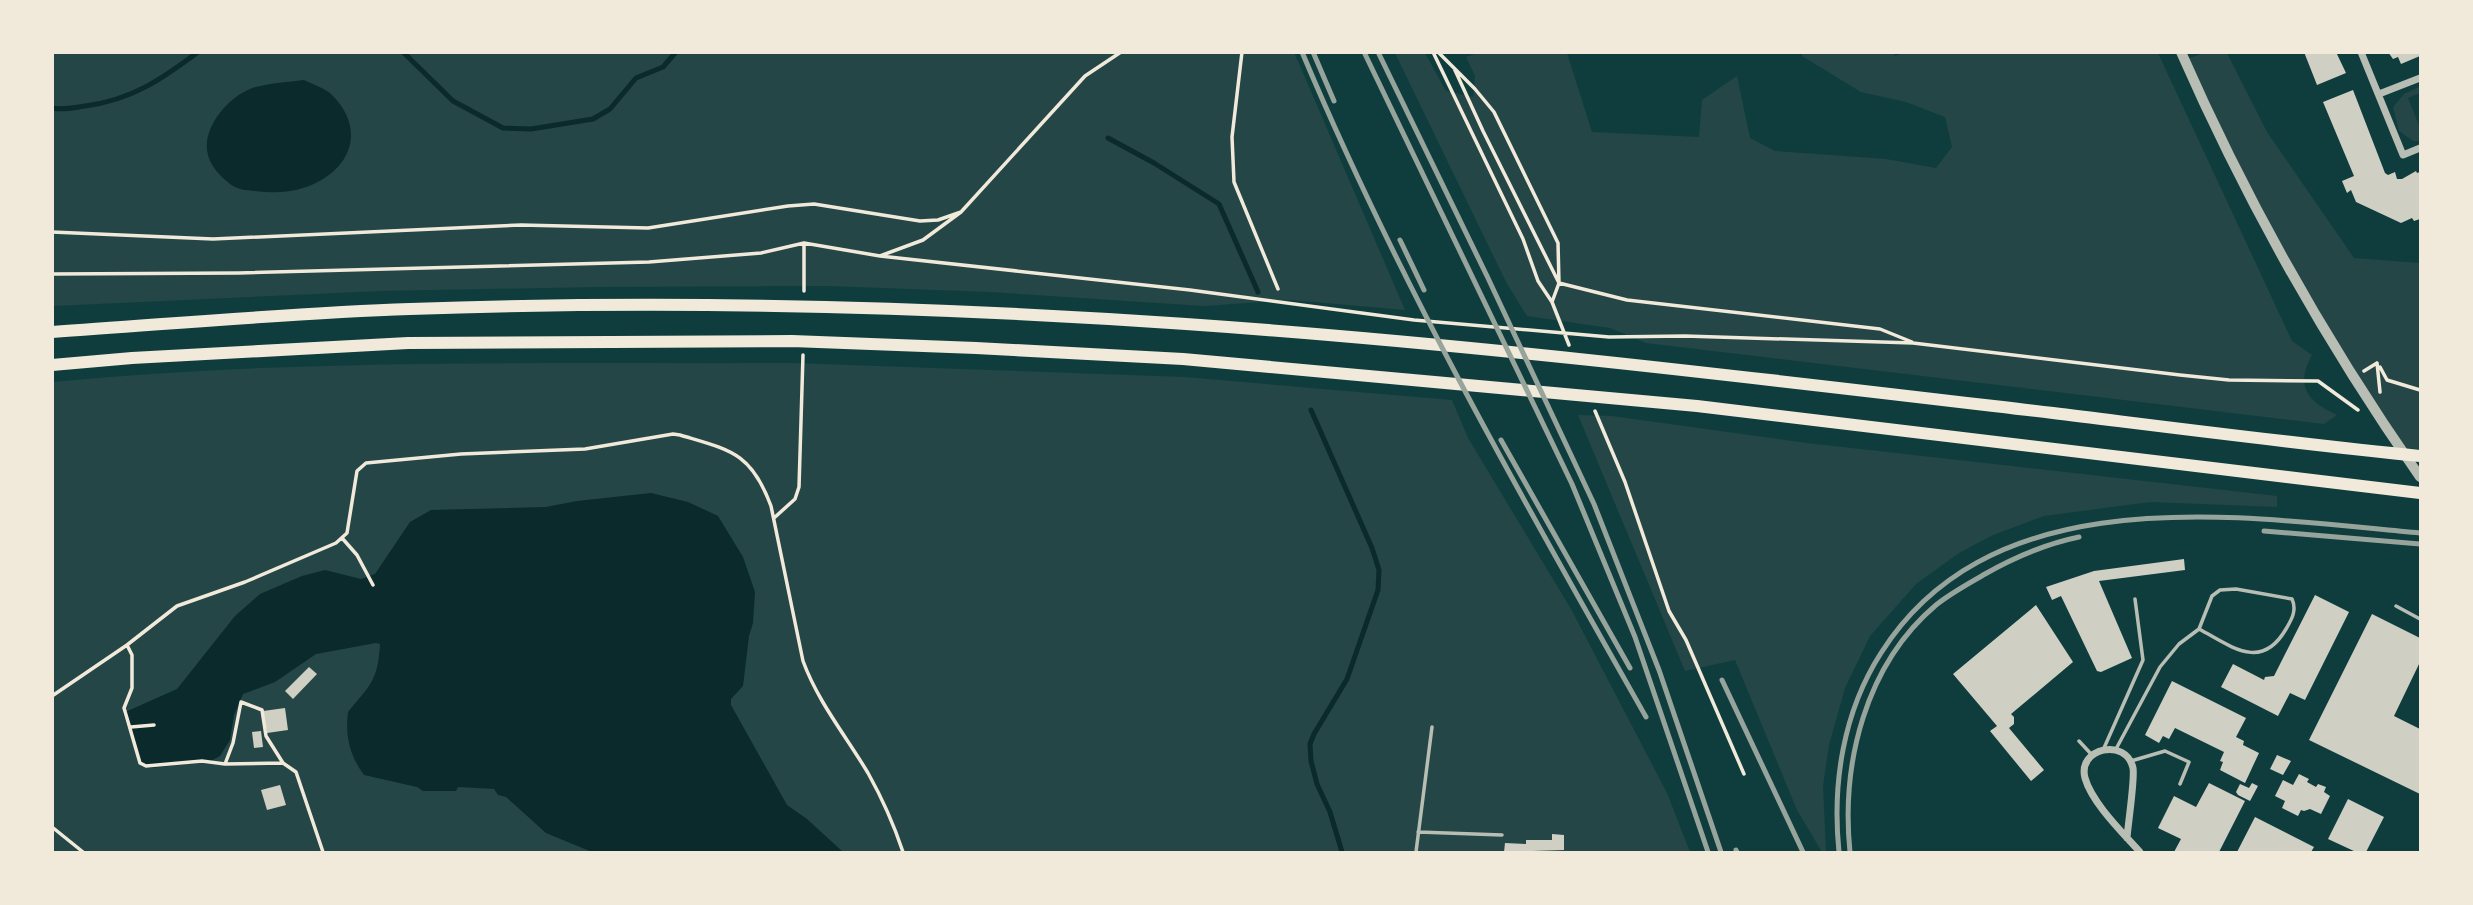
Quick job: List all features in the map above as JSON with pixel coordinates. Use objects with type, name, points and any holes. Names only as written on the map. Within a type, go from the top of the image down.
[{"type":"highway","points":[[52,332],[408,309],[796,307],[1075,318],[1331,335],[1654,366],[2420,456]]},
{"type":"highway","points":[[52,365],[408,342],[778,341],[1183,359],[1671,404],[2420,493]]},
{"type":"street","points":[[2181,52],[2260,217],[2309,306],[2368,403],[2420,477]]},
{"type":"street","points":[[2361,52],[2403,155],[2420,148]]},
{"type":"street","points":[[2379,94],[2420,78]]},
{"type":"street","points":[[2127,838],[2133,768],[2127,756],[2104,748],[2092,755],[2085,765],[2085,778],[2105,814],[2127,838],[2140,852]]},
{"type":"lane","points":[[2116,750],[2160,667],[2179,644],[2199,629],[2212,596],[2220,590],[2236,589],[2279,595],[2292,599],[2294,604],[2295,612],[2279,641],[2260,653],[2245,653],[2199,629]]},
{"type":"lane","points":[[2104,748],[2143,660],[2135,599]]},
{"type":"lane","points":[[2396,606],[2420,619]]},
{"type":"lane","points":[[1416,852],[1432,727]]},
{"type":"lane","points":[[2079,741],[2092,755]]},
{"type":"lane","points":[[2129,761],[2165,751],[2189,762],[2180,784]]},
{"type":"lane","points":[[1418,832],[1502,835]]},
{"type":"path","points":[[880,256],[923,240],[961,212],[1084,76],[1121,52]]},
{"type":"path","points":[[1242,52],[1232,137],[1234,182],[1278,289]]},
{"type":"path","points":[[1433,52],[1523,239],[1538,281],[1552,302],[1572,353]]},
{"type":"path","points":[[1438,52],[1494,113],[1558,243],[1559,283],[1552,302]]},
{"type":"path","points":[[1454,68],[1559,283],[1627,300],[1880,329],[1913,342]]},
{"type":"path","points":[[52,232],[213,239],[522,225],[648,228],[814,204],[920,221],[938,220],[961,212]]},
{"type":"path","points":[[804,243],[804,257]]},
{"type":"path","points":[[52,274],[239,273],[649,262],[761,253],[804,243],[880,256],[1190,290],[1414,320],[1596,335],[1913,342],[2229,380],[2318,381],[2358,410]]},
{"type":"path","points":[[2381,394],[2378,363],[2387,380],[2420,390]]},
{"type":"path","points":[[774,518],[794,499],[799,487],[802,390]]},
{"type":"path","points":[[1592,403],[1625,482],[1669,611],[1686,640],[1744,774]]},
{"type":"path","points":[[52,696],[127,645],[177,606],[245,582],[336,543],[347,533],[357,471],[366,463],[461,454],[584,449],[673,434],[727,450],[741,457],[761,482],[774,518],[803,661],[809,677],[868,774],[884,804],[903,852]]},
{"type":"path","points":[[342,538],[357,555],[373,585]]},
{"type":"path","points":[[127,645],[132,655],[132,688],[124,708],[140,763],[146,766],[202,761],[225,764],[283,763]]},
{"type":"path","points":[[225,764],[233,743],[241,702],[262,710],[266,736],[283,763],[296,772],[323,852]]},
{"type":"path","points":[[131,727],[154,725]]},
{"type":"path","points":[[52,827],[83,852]]},
{"type":"shaded area","points":[[1294,52],[1405,310],[1291,300],[1204,306],[990,292],[829,286],[380,291],[53,306],[53,53]]},
{"type":"shaded area","points":[[1892,52],[1895,56],[1907,52],[2158,53],[2292,341],[2312,355],[2305,375],[2307,391],[2318,404],[2337,415],[2324,424],[1646,343],[1610,328],[1527,316],[1506,282],[1395,53],[1425,53],[1446,91],[1473,97],[1475,76],[1466,57],[1478,53],[1567,53],[1592,132],[1699,137],[1702,100],[1737,76],[1750,138],[1775,151],[1886,159],[1936,168],[1952,147],[1945,117],[1906,102],[1861,92],[1802,56],[1802,53]]},
{"type":"shaded area","points":[[2204,53],[2227,53],[2267,132],[2354,258],[2420,263],[2420,449],[2402,448],[2309,306],[2184,60]]},
{"type":"shaded area","points":[[304,80],[332,95],[343,109],[351,137],[342,162],[319,182],[291,191],[239,189],[230,184],[215,169],[207,150],[210,130],[221,111],[247,90]]},
{"type":"shaded area","points":[[2419,87],[2420,93],[2408,98],[2420,128],[2420,141],[2413,141],[2399,131],[2393,107],[2404,94]]},
{"type":"shaded area","points":[[793,363],[1184,377],[1452,400],[1468,438],[1571,609],[1667,793],[1690,852],[53,852],[53,382],[145,374],[330,366]]},
{"type":"shaded area","points":[[1578,415],[1612,416],[1807,443],[2277,496],[2277,507],[2150,502],[2044,516],[1993,535],[1959,553],[1916,584],[1870,636],[1845,688],[1829,745],[1823,786],[1826,852],[1822,852],[1797,810],[1735,660],[1685,671]]},
{"type":"shaded area","points":[[651,493],[688,502],[718,516],[743,557],[755,592],[753,623],[743,686],[731,699],[731,705],[787,805],[807,819],[843,852],[592,852],[546,833],[494,789],[458,787],[456,791],[423,791],[417,787],[364,775],[350,746],[348,712],[375,675],[380,644],[376,643],[316,654],[275,682],[243,694],[234,715],[230,740],[220,756],[211,761],[151,768],[140,765],[123,713],[177,689],[235,616],[260,594],[302,576],[325,570],[361,579],[375,574],[410,522],[431,510],[546,507]]},
{"type":"building","points":[[2304,52],[2336,52],[2346,73],[2317,85]]},
{"type":"building","points":[[2388,52],[2419,52],[2420,56],[2401,64],[2398,57],[2393,59]]},
{"type":"building","points":[[2353,90],[2385,173],[2388,175],[2395,172],[2397,179],[2402,179],[2416,171],[2420,172],[2420,219],[2414,221],[2412,218],[2401,223],[2356,202],[2351,190],[2347,193],[2342,181],[2354,176],[2323,102]]},
{"type":"building","points":[[2184,559],[2185,570],[2099,581],[2132,658],[2101,672],[2097,671],[2061,596],[2052,600],[2046,587],[2094,571]]},
{"type":"building","points":[[2315,595],[2349,612],[2305,700],[2290,693],[2278,716],[2221,687],[2233,664],[2264,680],[2265,677],[2274,676]]},
{"type":"building","points":[[2036,605],[2073,662],[2011,714],[2014,724],[2009,728],[2044,770],[2031,781],[1990,731],[1997,726],[1953,674]]},
{"type":"building","points":[[2372,614],[2420,638],[2420,662],[2394,716],[2420,729],[2420,794],[2309,740]]},
{"type":"building","points":[[309,667],[317,674],[293,699],[285,691]]},
{"type":"building","points":[[2172,681],[2246,718],[2236,737],[2244,741],[2243,745],[2259,753],[2245,783],[2220,770],[2224,752],[2175,728],[2169,739],[2163,736],[2159,743],[2145,735]]},
{"type":"building","points":[[285,708],[288,730],[267,733],[263,711]]},
{"type":"building","points":[[261,731],[263,747],[254,748],[252,732]]},
{"type":"building","points":[[2277,755],[2291,761],[2283,775],[2270,769]]},
{"type":"building","points":[[2299,774],[2309,779],[2307,782],[2316,787],[2318,784],[2326,787],[2324,792],[2330,796],[2321,814],[2310,809],[2301,810],[2298,816],[2282,808],[2285,801],[2275,796],[2283,780],[2293,785]]},
{"type":"building","points":[[2209,783],[2245,801],[2219,852],[2174,852],[2181,839],[2158,828],[2174,796],[2196,807]]},
{"type":"building","points":[[2252,783],[2258,786],[2250,801],[2238,795],[2236,792],[2240,784],[2249,788]]},
{"type":"building","points":[[280,785],[286,805],[267,810],[261,790]]},
{"type":"building","points":[[2348,799],[2384,817],[2366,852],[2356,852],[2328,839]]},
{"type":"building","points":[[2255,817],[2314,847],[2311,852],[2237,852]]},
{"type":"building","points":[[1552,834],[1564,835],[1564,850],[1504,852],[1505,843],[1526,844],[1526,840],[1552,840]]},
{"type":"waterway","points":[[52,108],[69,108],[117,99],[146,87],[198,52]]},
{"type":"waterway","points":[[403,52],[453,101],[503,128],[531,129],[593,119],[610,109],[636,78],[663,67],[676,52]]},
{"type":"waterway","points":[[1108,138],[1219,204],[1258,292]]},
{"type":"waterway","points":[[1311,410],[1372,548],[1379,570],[1378,590],[1347,679],[1310,744],[1317,784],[1330,812],[1342,852]]},
{"type":"railway","points":[[1302,52],[1379,223],[1421,307],[1464,390],[1646,717]]},
{"type":"railway","points":[[1313,52],[1334,101]]},
{"type":"railway","points":[[1364,52],[1572,484],[1635,637],[1708,852]]},
{"type":"railway","points":[[1378,52],[1594,504],[1659,670],[1721,852]]},
{"type":"railway","points":[[1400,240],[1424,290]]},
{"type":"railway","points":[[1501,440],[1630,668]]},
{"type":"railway","points":[[1839,852],[1837,801],[1843,749],[1857,699],[1868,676],[1881,653],[1929,596],[1988,557],[2054,533],[2126,520],[2201,517],[2277,520],[2420,533]]},
{"type":"railway","points":[[2264,531],[2420,544]]},
{"type":"railway","points":[[1850,852],[1848,819],[1855,751],[1875,686],[1891,657],[1912,629],[1936,605],[1954,593],[2019,557],[2042,547],[2079,537]]},
{"type":"railway","points":[[1722,680],[1803,852]]}]
